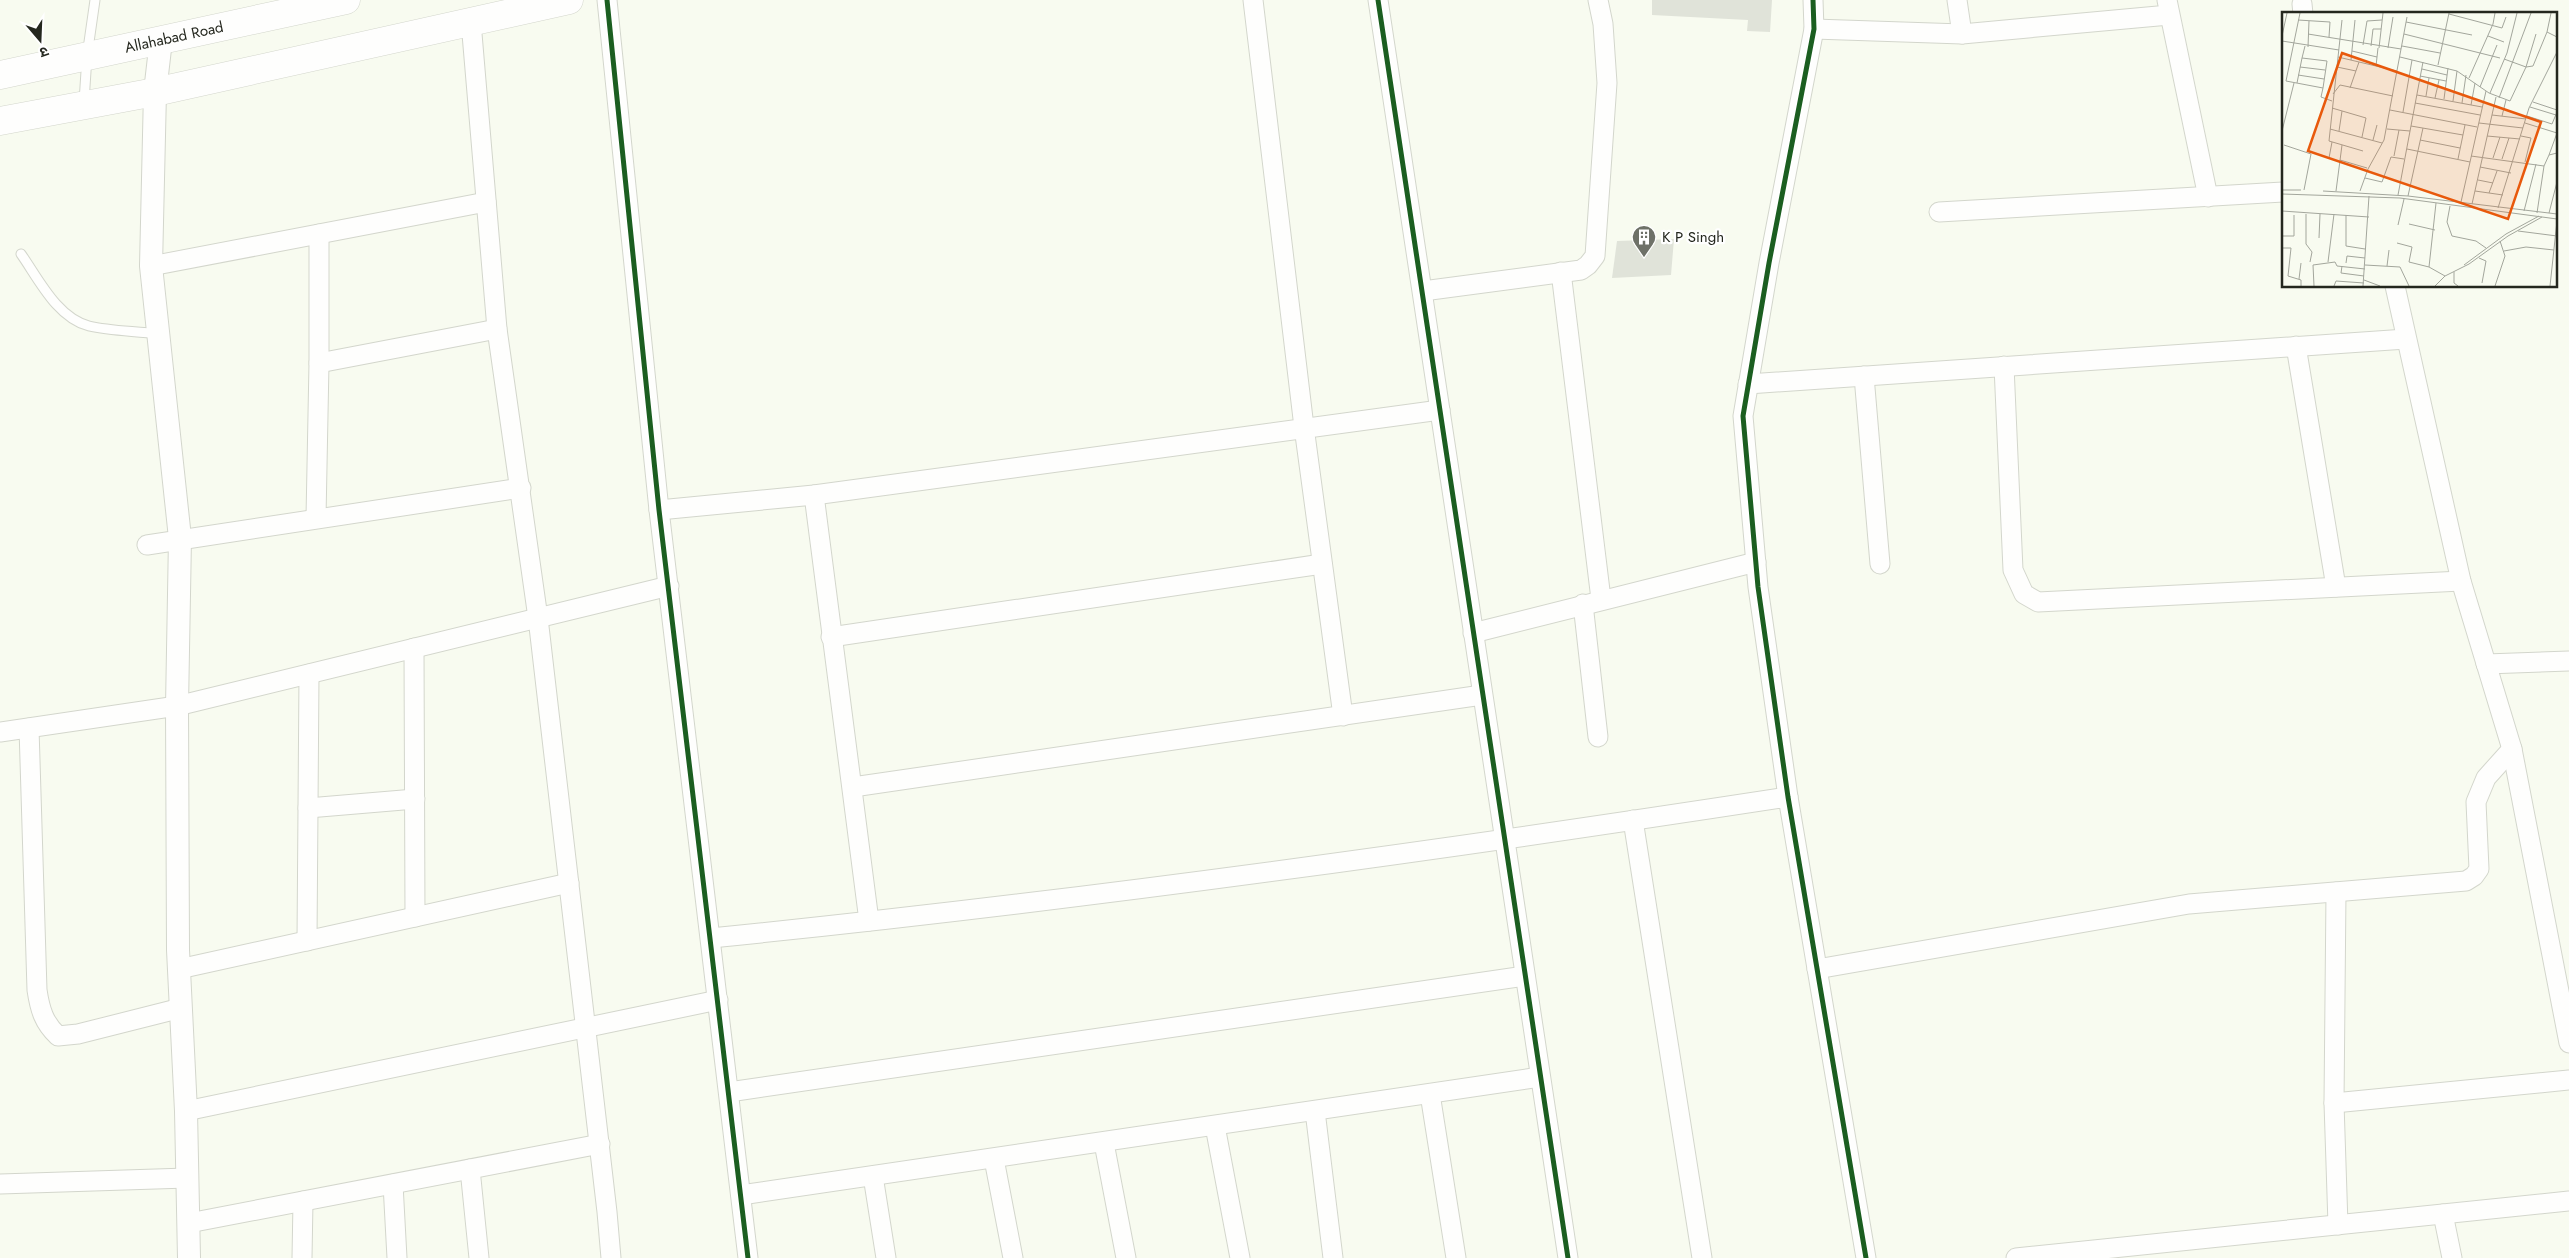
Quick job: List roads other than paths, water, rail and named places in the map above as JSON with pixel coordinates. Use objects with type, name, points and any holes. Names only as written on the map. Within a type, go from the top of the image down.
[{"type":"main road","name":"Allahabad Road","points":[[0,75],[346,0]]},
{"type":"main road","points":[[0,121],[155,92],[569,0]]},
{"type":"street","points":[[607,0],[660,510],[748,1258]]},
{"type":"street","points":[[1253,0],[1304,428],[1343,716]]},
{"type":"street","points":[[1378,0],[1568,1258]]},
{"type":"street","points":[[1423,291],[1581,270],[1595,256],[1607,83],[1603,24],[1598,0]]},
{"type":"street","points":[[1813,0],[1814,29],[1768,263],[1743,416],[1756,562],[1788,796],[1866,1258]]},
{"type":"street","points":[[1957,0],[1962,34]]},
{"type":"street","points":[[1814,29],[1962,34],[2168,8],[2208,197]]},
{"type":"street","points":[[471,22],[497,329],[538,618],[600,1144],[611,1258]]},
{"type":"street","points":[[161,40],[155,92],[151,266],[180,538],[177,706],[179,969],[186,1111],[189,1258]]},
{"type":"street","points":[[1939,212],[2282,192]]},
{"type":"street","points":[[151,266],[486,202]]},
{"type":"street","points":[[316,518],[319,234]]},
{"type":"street","points":[[1561,272],[1601,599]]},
{"type":"street","points":[[2395,288],[2461,581],[2512,749],[2569,1043]]},
{"type":"street","points":[[319,363],[497,329]]},
{"type":"street","points":[[1748,384],[2406,339]]},
{"type":"street","points":[[2296,346],[2336,587]]},
{"type":"street","points":[[2004,366],[2013,570],[2024,594],[2038,602],[2461,581]]},
{"type":"street","points":[[1864,376],[1880,564]]},
{"type":"street","points":[[660,510],[814,495],[1440,410]]},
{"type":"street","points":[[147,544],[521,488]]},
{"type":"street","points":[[814,495],[869,921]]},
{"type":"street","points":[[1473,633],[1601,599],[1756,562]]},
{"type":"street","points":[[831,637],[1322,564]]},
{"type":"street","points":[[0,732],[177,706],[669,586]]},
{"type":"street","points":[[1583,604],[1598,737]]},
{"type":"street","points":[[414,648],[415,917]]},
{"type":"street","points":[[2486,664],[2569,662]]},
{"type":"street","points":[[307,940],[309,674]]},
{"type":"street","points":[[853,787],[1482,695]]},
{"type":"street","points":[[29,728],[37,990],[40,1010],[48,1026],[58,1036],[78,1034],[181,1008]]},
{"type":"street","points":[[1817,969],[2189,904],[2457,883],[2474,876],[2479,869],[2476,802],[2486,778],[2512,749]]},
{"type":"street","points":[[711,938],[1131,890],[1505,840],[1788,796]]},
{"type":"street","points":[[308,808],[415,799]]},
{"type":"street","points":[[1634,820],[1702,1258]]},
{"type":"street","points":[[179,969],[569,883]]},
{"type":"street","points":[[2336,892],[2334,1103],[2338,1225]]},
{"type":"street","points":[[729,1092],[1525,976]]},
{"type":"street","points":[[186,1111],[718,1000]]},
{"type":"street","points":[[741,1196],[1540,1077]]},
{"type":"street","points":[[2334,1103],[2569,1080]]},
{"type":"street","points":[[1430,1094],[1456,1258]]},
{"type":"street","points":[[1315,1111],[1334,1258]]},
{"type":"street","points":[[1215,1126],[1240,1258]]},
{"type":"street","points":[[1104,1142],[1126,1258]]},
{"type":"street","points":[[189,1223],[600,1144]]},
{"type":"street","points":[[994,1159],[1013,1258]]},
{"type":"street","points":[[470,1169],[479,1258]]},
{"type":"street","points":[[873,1176],[886,1258]]},
{"type":"street","points":[[0,1184],[187,1178]]},
{"type":"street","points":[[393,1184],[397,1258]]},
{"type":"street","points":[[302,1258],[303,1201]]},
{"type":"street","points":[[2016,1258],[2128,1252],[2338,1225],[2569,1201]]},
{"type":"street","points":[[2443,1214],[2452,1258]]},
{"type":"lane","points":[[84,104],[87,56],[95,0]]},
{"type":"lane","points":[[21,254],[52,298],[68,315],[88,326],[158,334]]},
{"type":"place","name":"K P Singh","points":[[1644,258]]}]
